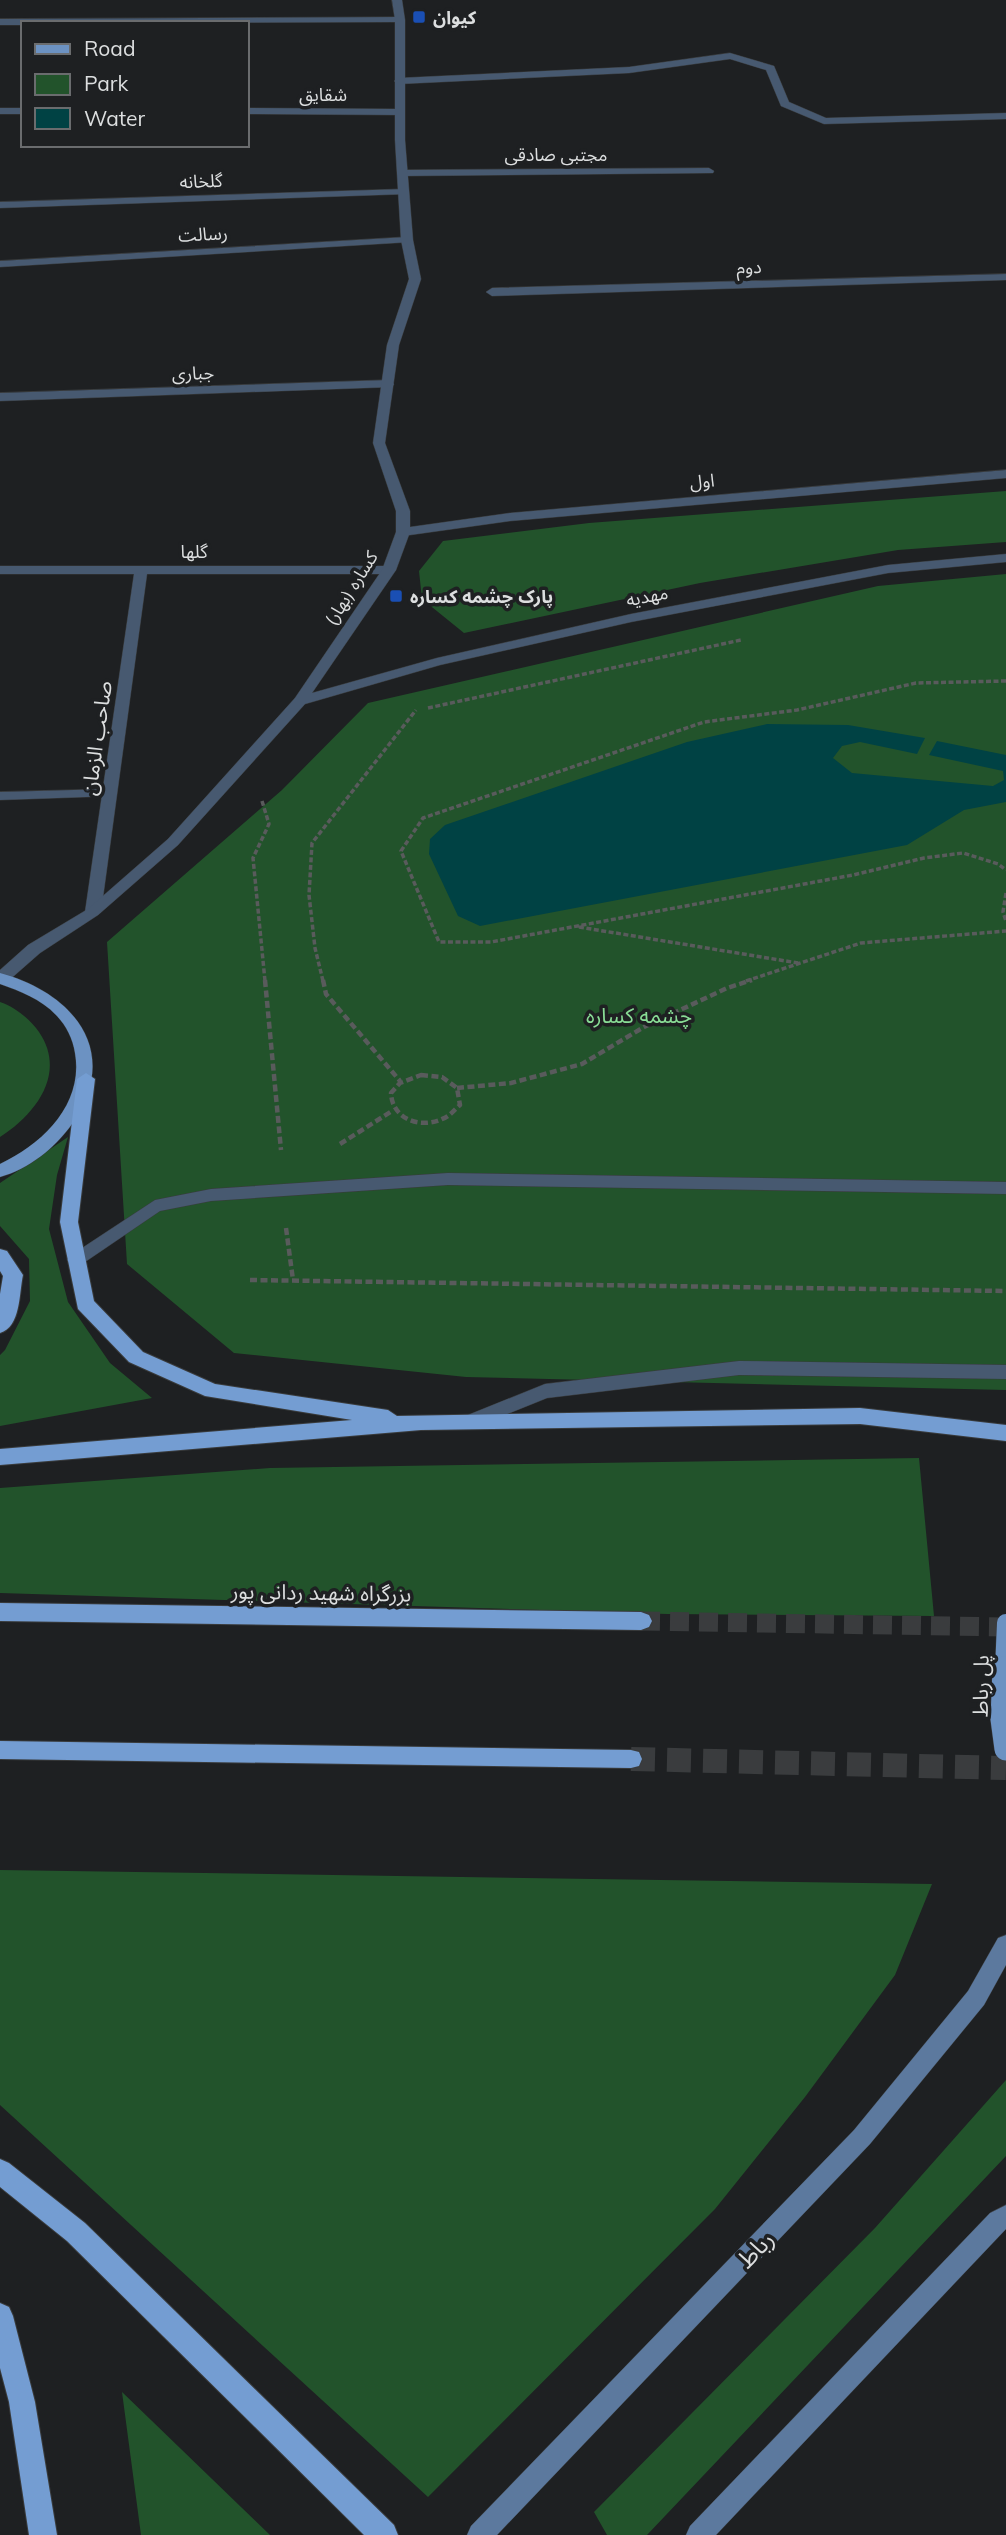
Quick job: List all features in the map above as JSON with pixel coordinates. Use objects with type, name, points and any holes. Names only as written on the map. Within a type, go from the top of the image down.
[{"type":"highway","points":[[86,1079],[69,1222],[85,1304],[136,1357],[212,1391],[421,1422]]},
{"type":"highway","points":[[0,1256],[13,1275],[5,1320],[0,1326]]},
{"type":"highway","points":[[0,1457],[421,1422],[860,1416],[1006,1433]]},
{"type":"highway","name":"بزرگراه شهید ردانی پور","points":[[0,1612],[640,1621]]},
{"type":"highway","points":[[0,1750],[631,1759]]},
{"type":"highway","points":[[0,2171],[76,2232],[384,2535]]},
{"type":"highway","points":[[0,2316],[22,2402],[43,2535]]},
{"type":"main road","points":[[0,978],[40,994],[68,1018],[85,1047],[86,1079],[74,1112],[47,1143],[0,1171]]},
{"type":"main road","name":"پل رباط","points":[[1006,1623],[1002,1719],[1006,1749]]},
{"type":"main road","name":"رباط","points":[[481,2535],[862,2137],[976,1998],[1006,1945]]},
{"type":"main road","points":[[699,2535],[998,2221],[1006,2216]]},
{"type":"street","name":"کساره (بهار)","points":[[0,978],[34,949],[93,912],[173,842],[300,701],[389,570],[403,532],[403,511],[379,443],[393,345],[415,279],[407,240],[402,173],[400,20],[397,0]]},
{"type":"street","points":[[200,21],[400,20]]},
{"type":"street","points":[[0,22],[21,22]]},
{"type":"street","points":[[399,81],[629,70],[730,56],[770,68],[785,104],[824,121],[1006,116]]},
{"type":"street","points":[[0,111],[21,111]]},
{"type":"street","name":"شقایق","points":[[248,111],[400,111]]},
{"type":"street","name":"مجتبی صادقی","points":[[402,173],[709,170]]},
{"type":"street","name":"گلخانه","points":[[0,205],[404,192]]},
{"type":"street","name":"رسالت","points":[[0,264],[407,240]]},
{"type":"street","name":"دوم","points":[[492,292],[1006,277]]},
{"type":"street","name":"جباری","points":[[0,397],[388,384]]},
{"type":"street","name":"اول","points":[[403,532],[524,515],[1006,474]]},
{"type":"street","name":"مهدیه","points":[[300,701],[437,662],[631,618],[888,569],[1006,558]]},
{"type":"street","name":"صاحب الزمان","points":[[93,912],[141,569]]},
{"type":"street","name":"گلها","points":[[0,570],[389,570]]},
{"type":"street","points":[[0,796],[110,793]]},
{"type":"street","points":[[76,1260],[155,1206],[211,1195],[448,1180],[1006,1188]]},
{"type":"street","points":[[470,1422],[545,1391],[739,1368],[1006,1372]]},
{"type":"path","points":[[400,1081],[326,994],[315,948],[309,895],[313,843],[350,793],[415,711],[743,639]]},
{"type":"path","points":[[1006,681],[916,683],[797,709],[704,722],[423,818],[401,851],[439,942],[491,942],[853,876],[924,858],[963,853],[998,864],[1006,870]]},
{"type":"path","points":[[249,758],[269,824],[253,858],[282,1158],[281,1191],[293,1280]]},
{"type":"path","points":[[1006,893],[1003,912],[1006,921]]},
{"type":"path","points":[[575,926],[800,963]]},
{"type":"path","points":[[457,1088],[460,1105],[446,1119],[435,1123],[410,1122],[392,1111],[389,1095],[400,1081],[432,1075],[442,1077],[457,1088],[512,1083],[582,1064],[645,1027],[727,988],[861,943],[1006,931]]},
{"type":"path","points":[[338,1145],[392,1111]]},
{"type":"path","points":[[250,1280],[1006,1291]]},
{"type":"green space","points":[[1006,491],[1006,542],[898,550],[700,583],[464,633],[422,599],[419,571],[443,541],[589,523]]},
{"type":"green space","name":"چشمه کساره","points":[[1006,574],[1006,1390],[466,1377],[234,1353],[127,1264],[107,942],[282,790],[368,703],[878,586]]},
{"type":"green space","points":[[0,1002],[17,1010],[35,1027],[47,1047],[50,1062],[44,1091],[36,1104],[13,1128],[0,1137]]},
{"type":"green space","points":[[68,1137],[57,1175],[49,1229],[68,1302],[110,1363],[152,1398],[0,1426],[0,1355],[30,1301],[29,1259],[0,1226],[0,1183]]},
{"type":"green space","points":[[919,1458],[934,1616],[667,1614],[0,1593],[0,1488],[270,1468]]},
{"type":"green space","points":[[0,1870],[932,1884],[895,1975],[805,2097],[715,2209],[428,2497],[0,2105]]},
{"type":"green space","points":[[1006,2080],[1006,2156],[647,2535],[607,2535],[594,2512],[875,2228]]},
{"type":"green space","points":[[122,2392],[270,2535],[141,2535]]},
{"type":"water","points":[[767,724],[848,725],[925,738],[917,754],[860,742],[842,746],[833,758],[852,773],[993,786],[1004,780],[1003,771],[929,755],[937,741],[1006,755],[1006,802],[964,810],[907,845],[480,926],[458,916],[429,854],[430,839],[445,825],[687,742]]},
{"type":"tunnel","points":[[641,1621],[1006,1627]]},
{"type":"tunnel","points":[[631,1759],[1006,1768]]},
{"type":"place","name":"کیوان","points":[[419,17]]},
{"type":"place","name":"پارک چشمه کساره","points":[[396,596]]}]
